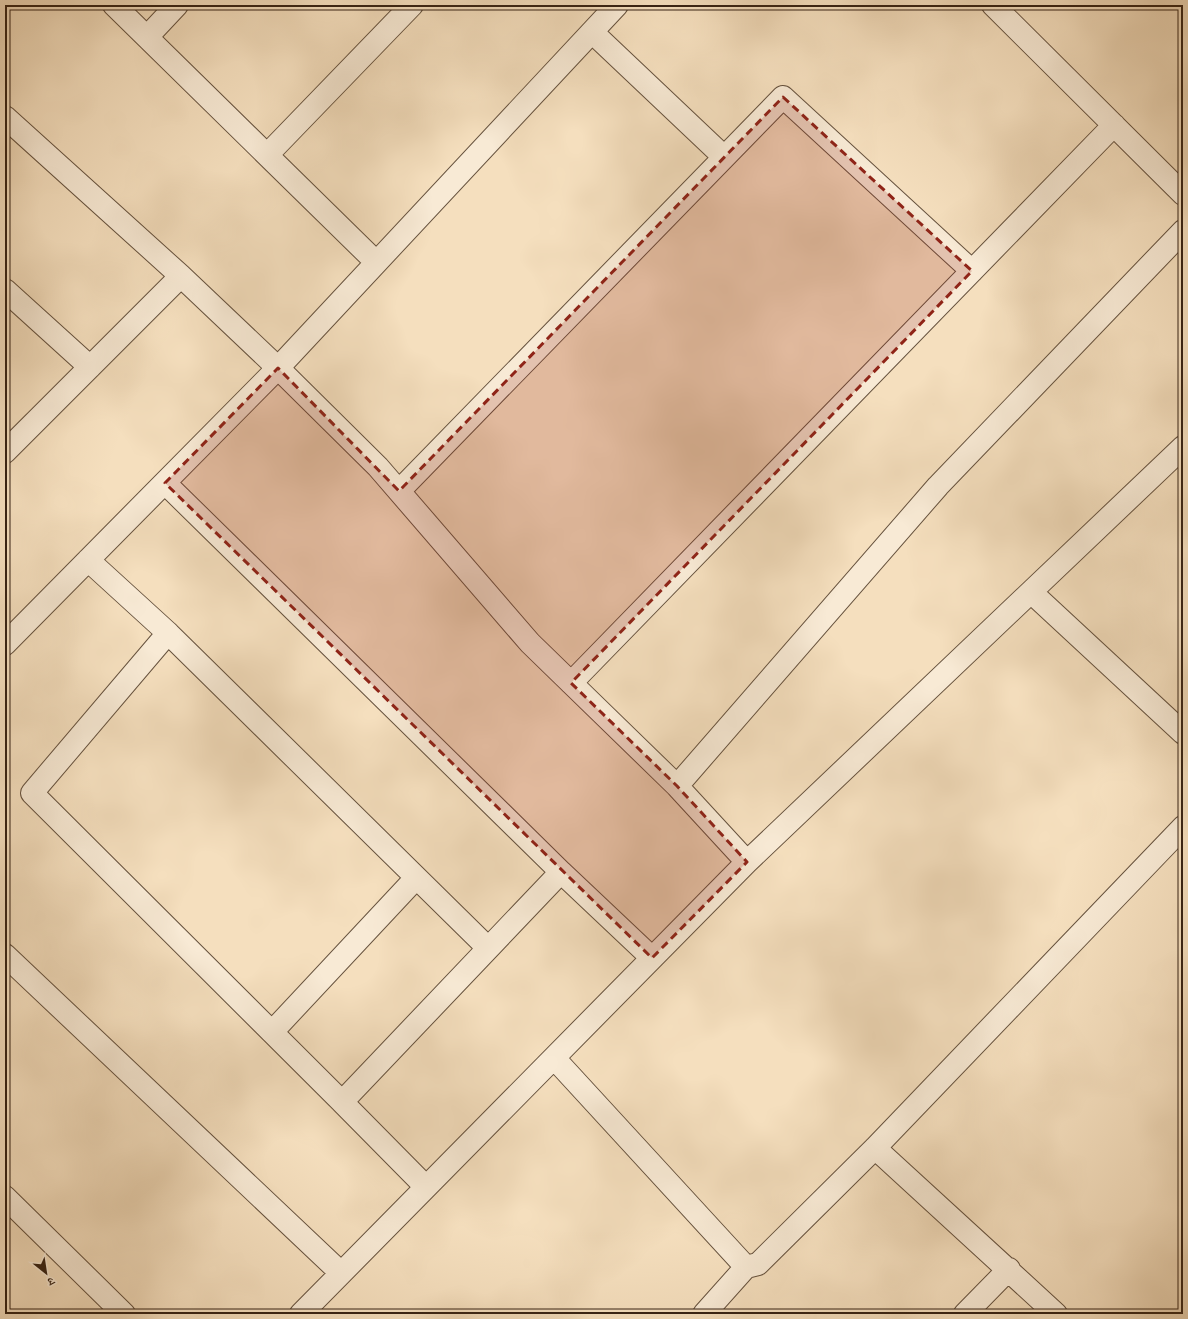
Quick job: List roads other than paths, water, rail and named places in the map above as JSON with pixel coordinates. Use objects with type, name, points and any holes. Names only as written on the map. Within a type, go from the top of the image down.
[{"type":"street","points":[[114,5],[376,262]]},
{"type":"street","points":[[147,37],[177,5]]},
{"type":"street","points":[[267,155],[412,5]]},
{"type":"street","points":[[5,644],[278,368],[617,5]]},
{"type":"street","points":[[993,5],[1183,194]]},
{"type":"street","points":[[592,32],[724,157]]},
{"type":"street","points":[[399,491],[783,97],[972,271]]},
{"type":"street","points":[[5,117],[181,276],[278,368],[378,467],[530,643],[677,786],[747,862]]},
{"type":"street","points":[[571,683],[1114,125]]},
{"type":"street","points":[[677,786],[938,486],[1183,231]]},
{"type":"street","points":[[5,452],[181,276]]},
{"type":"street","points":[[5,290],[90,367]]},
{"type":"street","points":[[306,1312],[340,1273],[747,862],[1183,447]]},
{"type":"street","points":[[165,483],[561,872],[652,958]]},
{"type":"street","points":[[88,560],[168,633],[488,948]]},
{"type":"street","points":[[1031,592],[1183,734]]},
{"type":"street","points":[[168,633],[32,792],[426,1187]]},
{"type":"street","points":[[704,1314],[746,1268],[758,1264],[875,1148],[1183,827]]},
{"type":"street","points":[[342,1102],[561,872]]},
{"type":"street","points":[[272,1032],[416,878]]},
{"type":"street","points":[[5,955],[340,1273]]},
{"type":"street","points":[[554,1058],[746,1268]]},
{"type":"street","points":[[875,1148],[1009,1269],[1056,1314]]},
{"type":"street","points":[[5,1197],[124,1314]]},
{"type":"street","points":[[965,1314],[1009,1269]]}]
